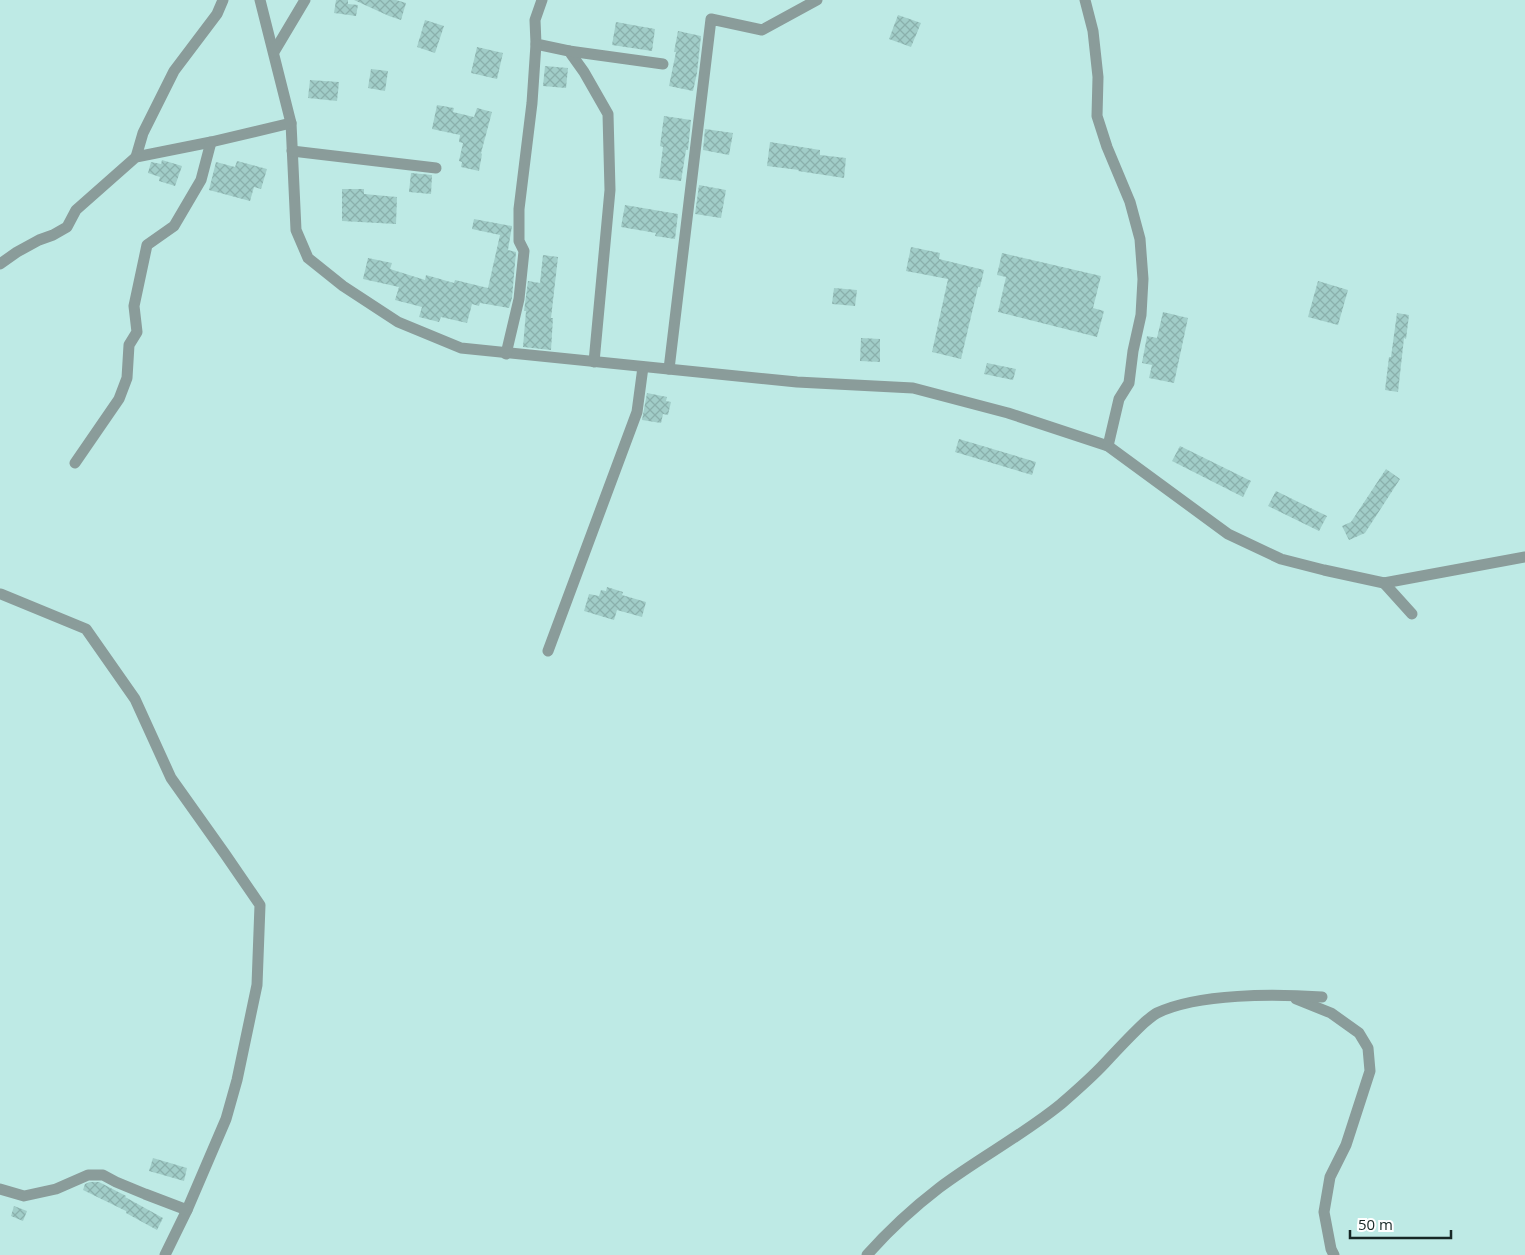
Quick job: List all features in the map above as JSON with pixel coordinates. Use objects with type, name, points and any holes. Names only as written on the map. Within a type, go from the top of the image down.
[{"type":"street","points":[[136,157],[143,132],[174,72],[217,14],[224,0]]},
{"type":"street","points":[[260,0],[291,124],[296,230],[308,258],[343,286],[398,322],[461,348],[797,382],[913,388],[1008,413],[1108,446],[1228,534],[1281,559],[1384,583],[1525,557]]},
{"type":"street","points":[[274,52],[305,0]]},
{"type":"street","points":[[506,354],[519,299],[524,250],[519,241],[519,209],[532,103],[536,44],[535,20],[542,0]]},
{"type":"street","points":[[669,369],[711,19],[762,30],[817,0]]},
{"type":"street","points":[[1085,0],[1093,31],[1098,77],[1097,116],[1107,147],[1130,202],[1140,239],[1143,280],[1141,315],[1133,351],[1129,383],[1119,399],[1108,446]]},
{"type":"street","points":[[536,44],[569,51],[663,64]]},
{"type":"street","points":[[569,51],[584,72],[608,114],[610,190],[594,362]]},
{"type":"street","points":[[0,264],[17,252],[67,227],[76,210],[136,157],[291,124]]},
{"type":"street","points":[[75,463],[119,400],[127,378],[129,344],[136,332],[134,306],[146,245],[174,226],[201,180],[211,142]]},
{"type":"street","points":[[292,151],[436,168]]},
{"type":"street","points":[[548,651],[636,412],[643,366]]},
{"type":"street","points":[[1384,583],[1412,614]]},
{"type":"street","points":[[1,594],[86,629],[135,699],[172,778],[260,905],[256,985],[237,1080],[226,1119],[187,1210],[165,1255]]},
{"type":"street","points":[[1286,995],[1330,1013],[1358,1033],[1368,1048],[1370,1071],[1346,1145],[1330,1177],[1324,1212],[1331,1249],[1334,1255]]},
{"type":"street","points":[[867,1255],[922,1201],[971,1166],[1034,1126],[1104,1064],[1122,1044],[1156,1014],[1186,1002],[1286,995],[1322,997]]},
{"type":"street","points":[[0,1189],[24,1196],[56,1189],[88,1175],[103,1175],[187,1210]]},
{"type":"building","points":[[336,0],[348,0],[348,4],[358,5],[356,16],[334,13]]},
{"type":"building","points":[[354,0],[396,0],[406,3],[401,20]]},
{"type":"building","points":[[898,15],[921,23],[911,47],[889,39]]},
{"type":"building","points":[[425,20],[444,26],[435,53],[417,47]]},
{"type":"building","points":[[616,22],[655,29],[652,51],[612,45]]},
{"type":"building","points":[[678,31],[701,36],[693,91],[669,86]]},
{"type":"building","points":[[477,47],[503,53],[497,79],[471,73]]},
{"type":"building","points":[[545,66],[568,68],[566,88],[543,86]]},
{"type":"building","points":[[371,69],[388,71],[385,91],[368,88]]},
{"type":"building","points":[[310,80],[339,82],[337,101],[308,98]]},
{"type":"building","points":[[437,105],[454,108],[453,112],[474,117],[477,108],[492,112],[481,153],[479,171],[461,167],[462,162],[459,161],[463,143],[459,142],[460,135],[432,129]]},
{"type":"building","points":[[664,116],[691,120],[688,150],[686,150],[681,181],[659,178],[663,147],[660,146]]},
{"type":"building","points":[[705,129],[733,133],[729,155],[703,150]]},
{"type":"building","points":[[770,142],[820,150],[820,155],[846,158],[844,178],[767,166]]},
{"type":"building","points":[[162,160],[182,166],[175,186],[159,181],[160,177],[148,173],[151,162],[161,164]]},
{"type":"building","points":[[237,161],[267,169],[261,189],[254,187],[250,201],[209,190],[216,162],[235,167]]},
{"type":"building","points":[[411,173],[432,175],[431,194],[409,192]]},
{"type":"building","points":[[699,185],[726,190],[721,218],[695,214]]},
{"type":"building","points":[[342,189],[364,189],[364,194],[397,197],[396,224],[342,221]]},
{"type":"building","points":[[625,205],[678,214],[675,239],[655,236],[656,233],[621,227]]},
{"type":"building","points":[[474,219],[512,226],[508,250],[516,252],[512,298],[509,308],[480,303],[479,306],[472,304],[467,323],[441,317],[439,322],[419,317],[422,307],[395,300],[399,287],[363,279],[368,258],[392,263],[390,269],[425,280],[426,275],[454,283],[455,280],[488,288],[500,235],[472,229]]},
{"type":"building","points":[[911,247],[940,253],[939,259],[984,270],[980,287],[978,287],[961,359],[932,352],[948,279],[906,271]]},
{"type":"building","points":[[1002,253],[1101,276],[1093,308],[1104,311],[1097,337],[998,312],[1006,277],[997,275]]},
{"type":"building","points":[[543,255],[558,257],[551,318],[553,318],[551,350],[523,347],[526,311],[524,311],[528,281],[540,283]]},
{"type":"building","points":[[1318,281],[1348,290],[1338,325],[1308,317]]},
{"type":"building","points":[[834,288],[857,290],[855,306],[832,304]]},
{"type":"building","points":[[1163,312],[1188,318],[1174,383],[1149,378],[1152,365],[1142,363],[1147,336],[1157,338]]},
{"type":"building","points":[[1397,313],[1409,315],[1406,339],[1404,338],[1398,392],[1385,390]]},
{"type":"building","points":[[861,338],[880,339],[880,362],[860,361]]},
{"type":"building","points":[[987,363],[1016,369],[1013,380],[984,374]]},
{"type":"building","points":[[647,393],[667,397],[666,401],[671,402],[668,415],[663,414],[661,423],[642,420]]},
{"type":"building","points":[[959,439],[1036,462],[1032,475],[955,452]]},
{"type":"building","points":[[1180,446],[1251,481],[1243,497],[1172,461]]},
{"type":"building","points":[[1386,469],[1400,479],[1365,533],[1349,540],[1342,526],[1351,522]]},
{"type":"building","points":[[1276,491],[1327,516],[1319,531],[1268,506]]},
{"type":"building","points":[[607,587],[623,592],[622,595],[646,602],[642,617],[617,610],[614,620],[584,611],[589,594],[599,596],[601,590],[606,591]]},
{"type":"building","points":[[153,1158],[187,1168],[184,1181],[149,1171]]},
{"type":"building","points":[[99,1182],[163,1218],[157,1230],[126,1213],[126,1211],[83,1190],[85,1184]]},
{"type":"building","points":[[14,1206],[27,1211],[23,1221],[11,1216]]}]
